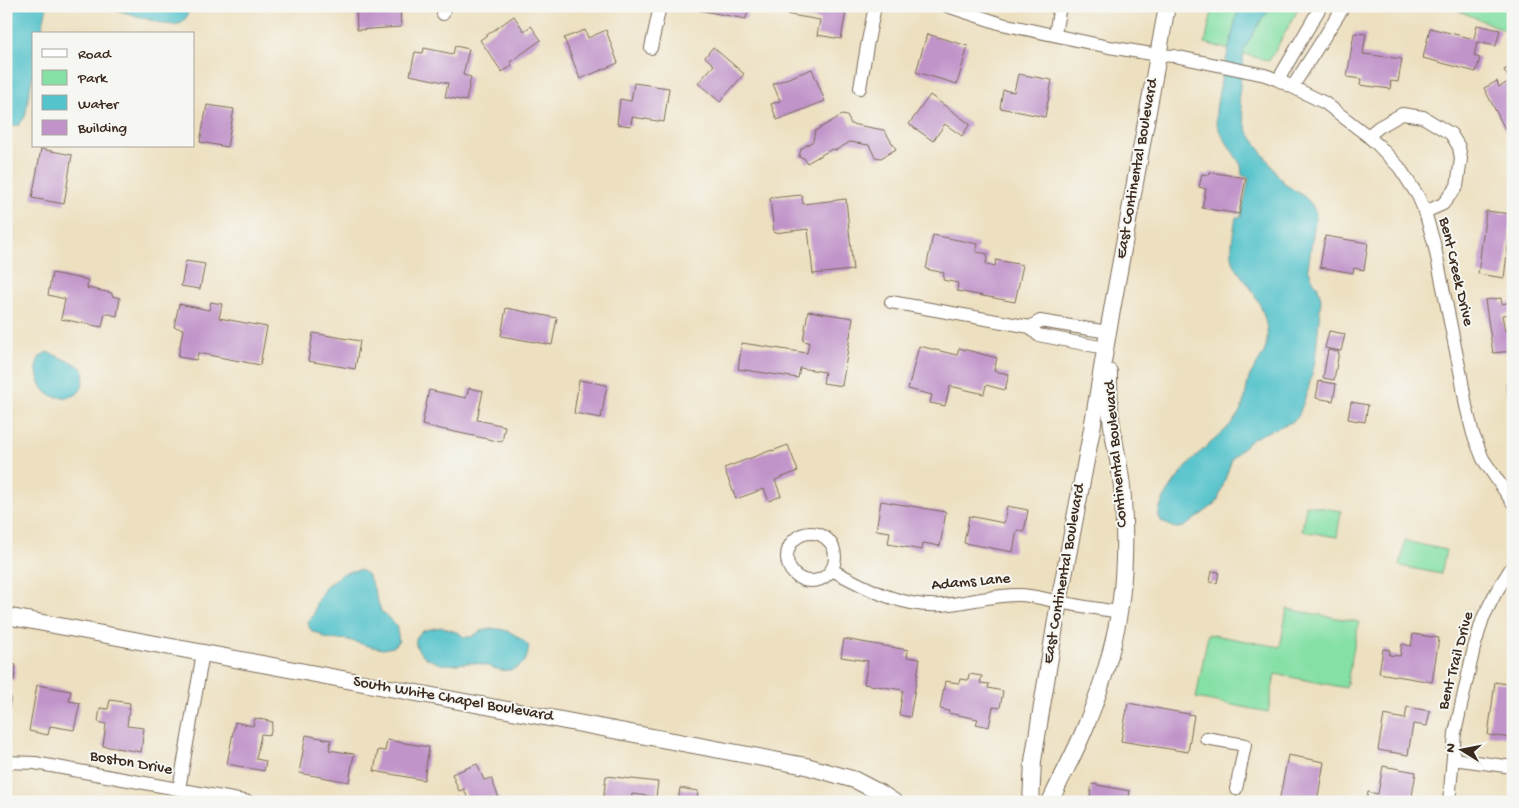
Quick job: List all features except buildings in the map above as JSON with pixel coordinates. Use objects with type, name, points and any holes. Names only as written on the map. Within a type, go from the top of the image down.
[{"type":"main road","name":"East Continental Boulevard","points":[[1031,802],[1033,761],[1059,602],[1092,429],[1106,340],[1167,6]]},
{"type":"main road","name":"Continental Boulevard","points":[[1050,802],[1089,717],[1108,663],[1119,612],[1124,567],[1123,497],[1111,419],[1106,340]]},
{"type":"main road","name":"South White Chapel Boulevard","points":[[6,616],[806,766],[855,780],[894,802]]},
{"type":"main road","points":[[1022,802],[1033,761]]},
{"type":"street","points":[[651,48],[660,6]]},
{"type":"street","points":[[860,88],[875,6]]},
{"type":"street","name":"Bent Creek Drive","points":[[947,6],[1002,24],[1109,47],[1158,56],[1174,56],[1252,72],[1278,80],[1325,103],[1368,136],[1399,168],[1418,196],[1425,212],[1434,243],[1473,434],[1483,459],[1513,503]]},
{"type":"street","points":[[1055,34],[1060,6]]},
{"type":"street","points":[[1278,80],[1321,6]]},
{"type":"street","points":[[1292,86],[1344,6]]},
{"type":"street","points":[[1368,136],[1379,127],[1402,114],[1423,117],[1451,134],[1459,147],[1461,159],[1457,186],[1443,204],[1425,212]]},
{"type":"street","points":[[891,302],[1030,327],[1040,322],[1106,340]]},
{"type":"street","name":"Bent Trail Drive","points":[[1449,802],[1455,733],[1474,648],[1483,618],[1494,594],[1513,565]]},
{"type":"street","name":"Adams Lane","points":[[832,570],[866,589],[904,602],[941,605],[989,597],[1018,595],[1119,612]]},
{"type":"street","points":[[179,789],[204,653]]},
{"type":"street","points":[[1206,738],[1245,745],[1236,789]]},
{"type":"street","points":[[1453,759],[1513,767]]},
{"type":"street","name":"Boston Drive","points":[[6,762],[35,763],[249,802]]},
{"type":"green space","points":[[1213,6],[1300,6],[1269,61],[1205,43]]},
{"type":"green space","points":[[1448,6],[1513,6],[1513,34]]},
{"type":"green space","points":[[1306,505],[1341,511],[1337,537],[1302,531]]},
{"type":"green space","points":[[1405,541],[1446,550],[1441,574],[1400,566]]},
{"type":"green space","points":[[1287,609],[1359,622],[1346,688],[1275,674],[1268,712],[1196,698],[1208,634],[1280,647]]},
{"type":"water","points":[[6,6],[47,6],[41,32],[32,32],[32,79],[25,117],[19,125],[12,126],[8,124],[6,119]]},
{"type":"water","points":[[103,6],[190,6],[187,16],[182,23],[174,25],[164,24]]},
{"type":"water","points":[[1239,6],[1272,6],[1244,49],[1239,96],[1248,132],[1286,185],[1305,197],[1316,213],[1308,268],[1318,287],[1321,299],[1315,361],[1308,390],[1298,417],[1292,422],[1251,440],[1241,449],[1232,459],[1218,500],[1214,505],[1184,527],[1177,528],[1161,521],[1159,510],[1162,503],[1185,468],[1225,430],[1239,413],[1249,378],[1262,356],[1267,341],[1267,327],[1260,306],[1250,287],[1236,268],[1232,255],[1232,240],[1236,217],[1241,217],[1249,178],[1242,175],[1241,165],[1220,132],[1216,121],[1220,85]]},
{"type":"water","points":[[47,352],[74,363],[83,369],[82,386],[77,394],[68,397],[55,397],[43,388],[37,374],[37,364],[40,357]]},
{"type":"water","points":[[360,570],[367,574],[381,611],[396,625],[399,641],[393,647],[383,649],[345,639],[325,638],[313,632],[309,627],[308,622],[314,614],[316,603],[326,586],[342,574]]},
{"type":"water","points":[[442,627],[459,633],[464,637],[472,637],[486,629],[509,632],[529,646],[527,657],[520,666],[511,670],[496,669],[476,663],[449,665],[437,663],[420,652],[417,648],[416,639],[422,632]]}]
